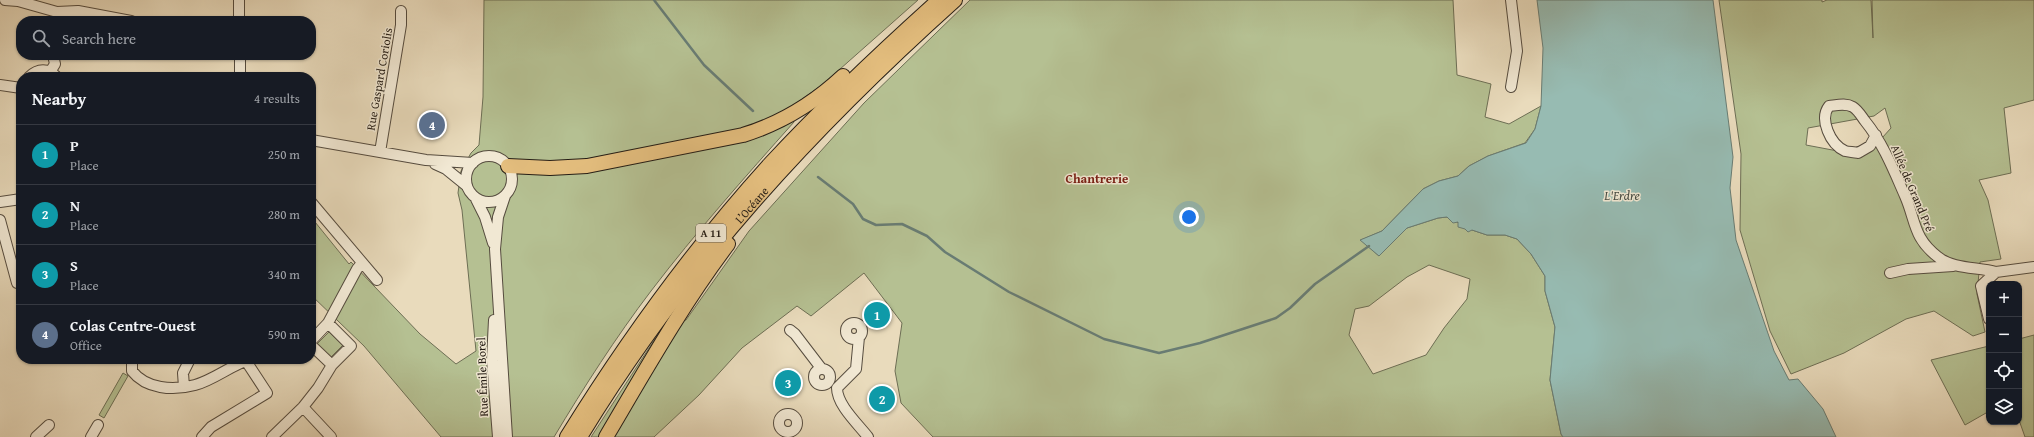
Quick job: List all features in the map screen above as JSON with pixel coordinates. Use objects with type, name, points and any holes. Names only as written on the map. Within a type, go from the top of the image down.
[{"type":"highway","name":"L’Océane","points":[[567,437],[636,332],[716,227],[804,129],[882,51],[939,0]]},
{"type":"highway","name":"L’Océane","points":[[580,437],[626,366],[666,310],[707,256],[754,200],[845,103],[955,0]]},
{"type":"highway","points":[[508,166],[530,168],[587,166],[726,139],[762,130],[798,112],[830,88],[864,58],[882,51]]},
{"type":"highway","points":[[606,437],[659,345],[695,289],[749,218],[754,200]]},
{"type":"street","points":[[5,0],[18,1],[54,16]]},
{"type":"street","points":[[239,0],[239,16]]},
{"type":"street","points":[[1511,0],[1517,51],[1511,87]]},
{"type":"street","points":[[60,16],[78,11],[104,16]]},
{"type":"street","name":"Rue Gaspard Coriolis","points":[[380,152],[401,25],[401,11]]},
{"type":"street","points":[[53,72],[54,60]]},
{"type":"street","points":[[240,60],[240,72]]},
{"type":"street","points":[[0,85],[16,87]]},
{"type":"street","name":"Allée de Grand Pré","points":[[1876,135],[1870,146],[1858,153],[1845,151],[1832,139],[1825,120],[1824,112],[1829,106],[1844,104],[1854,108],[1876,135],[1906,198],[1910,213],[1921,240],[1938,257],[1961,266],[1982,268],[1996,272]]},
{"type":"street","points":[[316,141],[426,160],[473,163]]},
{"type":"street","points":[[490,156],[500,159],[508,166],[512,174],[512,182],[510,189],[505,196],[491,202],[476,199],[470,193],[467,186],[466,174],[473,163],[480,158],[490,156]]},
{"type":"street","points":[[426,160],[446,169],[467,186]]},
{"type":"street","name":"Rue Émile Borel","points":[[505,196],[499,210],[495,249],[507,437]]},
{"type":"street","name":"Rue Émile Borel","points":[[476,199],[486,217],[495,249]]},
{"type":"street","points":[[0,202],[16,200]]},
{"type":"street","points":[[316,208],[377,280]]},
{"type":"street","points":[[0,220],[16,279]]},
{"type":"street","points":[[316,340],[328,323],[357,269],[362,263]]},
{"type":"street","points":[[1890,273],[1908,269],[1961,266]]},
{"type":"street","points":[[1989,317],[1981,286],[1996,272],[2034,267]]},
{"type":"street","name":"Rue Émile Borel","points":[[498,292],[492,360],[498,437]]},
{"type":"street","points":[[272,437],[303,407],[318,388],[332,365],[351,346],[328,323]]},
{"type":"street","points":[[790,330],[795,334],[821,368],[814,372],[814,380],[820,385],[832,385],[856,369],[859,337]]},
{"type":"street","points":[[316,349],[332,365]]},
{"type":"street","points":[[132,364],[132,372],[137,378],[148,384],[170,388],[195,385],[240,364]]},
{"type":"street","points":[[184,386],[183,373],[188,364]]},
{"type":"street","points":[[202,437],[211,427],[267,393],[250,364]]},
{"type":"street","points":[[832,385],[840,402],[868,437]]},
{"type":"street","points":[[303,407],[331,437]]},
{"type":"street","points":[[91,437],[98,424]]},
{"type":"street","points":[[36,437],[49,425]]},
{"type":"green space","points":[[484,0],[918,0],[822,85],[791,107],[794,122],[703,226],[651,291],[601,362],[554,437],[441,437],[364,346],[316,300],[316,223],[349,264],[351,262],[420,334],[456,364],[476,351],[462,210],[458,193],[461,171],[471,153],[479,145],[483,97]]},
{"type":"green space","points":[[970,0],[1453,0],[1457,75],[1491,84],[1485,117],[1509,124],[1541,106],[1535,129],[1525,143],[1488,156],[1469,166],[1458,176],[1439,181],[1423,189],[1382,231],[1361,240],[1379,256],[1407,228],[1438,218],[1447,217],[1472,230],[1487,235],[1505,235],[1517,239],[1531,254],[1545,276],[1545,291],[1555,327],[1550,380],[1561,434],[1563,437],[933,437],[901,403],[895,371],[902,323],[864,273],[811,316],[797,306],[742,348],[699,395],[654,437],[591,437],[666,322],[686,320],[749,231],[864,103]],"holes":[[[1429,265],[1470,279],[1467,299],[1444,328],[1426,355],[1373,374],[1349,335],[1355,309],[1369,306],[1407,277]]]},
{"type":"green space","points":[[1719,0],[1822,0],[1822,2],[1827,0],[1871,0],[1873,38],[1872,0],[2034,0],[2034,100],[2004,108],[2011,173],[1979,180],[1988,200],[2001,259],[1980,262],[1977,294],[1985,332],[1973,336],[1934,311],[1906,319],[1844,353],[1791,374],[1770,331],[1740,230],[1741,154]],"holes":[[[1885,108],[1891,128],[1882,138],[1843,152],[1806,145],[1808,128],[1874,116]]]},
{"type":"green space","points":[[329,332],[343,345],[330,358],[317,344]]},
{"type":"green space","points":[[2034,335],[2034,437],[2025,437],[2021,425],[2022,425],[2022,338]]},
{"type":"green space","points":[[1986,347],[1986,413],[1965,425],[1931,360]]},
{"type":"green space","points":[[123,373],[128,376],[104,418],[99,415]]},
{"type":"water","name":"L'Erdre","points":[[1537,0],[1713,0],[1733,157],[1730,188],[1736,240],[1774,351],[1789,380],[1798,379],[1823,409],[1836,437],[1563,437],[1561,434],[1550,380],[1555,327],[1545,291],[1545,276],[1531,254],[1517,239],[1505,235],[1487,235],[1472,230],[1468,232],[1465,229],[1458,227],[1458,222],[1453,223],[1447,217],[1438,218],[1407,228],[1379,256],[1360,240],[1382,231],[1423,189],[1439,181],[1458,176],[1469,166],[1488,156],[1526,143],[1535,129],[1541,106],[1543,48]]},
{"type":"waterway","points":[[654,0],[704,65],[753,111]]},
{"type":"waterway","points":[[818,177],[853,204],[863,219],[876,225],[902,224],[927,236],[945,252],[1009,292],[1104,339],[1159,353],[1200,343],[1276,318],[1290,308],[1315,284],[1369,246]]},
{"type":"place","name":"Colas Centre-Ouest","points":[[432,125]]},
{"type":"place","name":"P","points":[[877,315]]},
{"type":"place","name":"S","points":[[788,383]]},
{"type":"place","name":"N","points":[[882,399]]},
{"type":"district","name":"Chantrerie","points":[[1097,178]]}]
